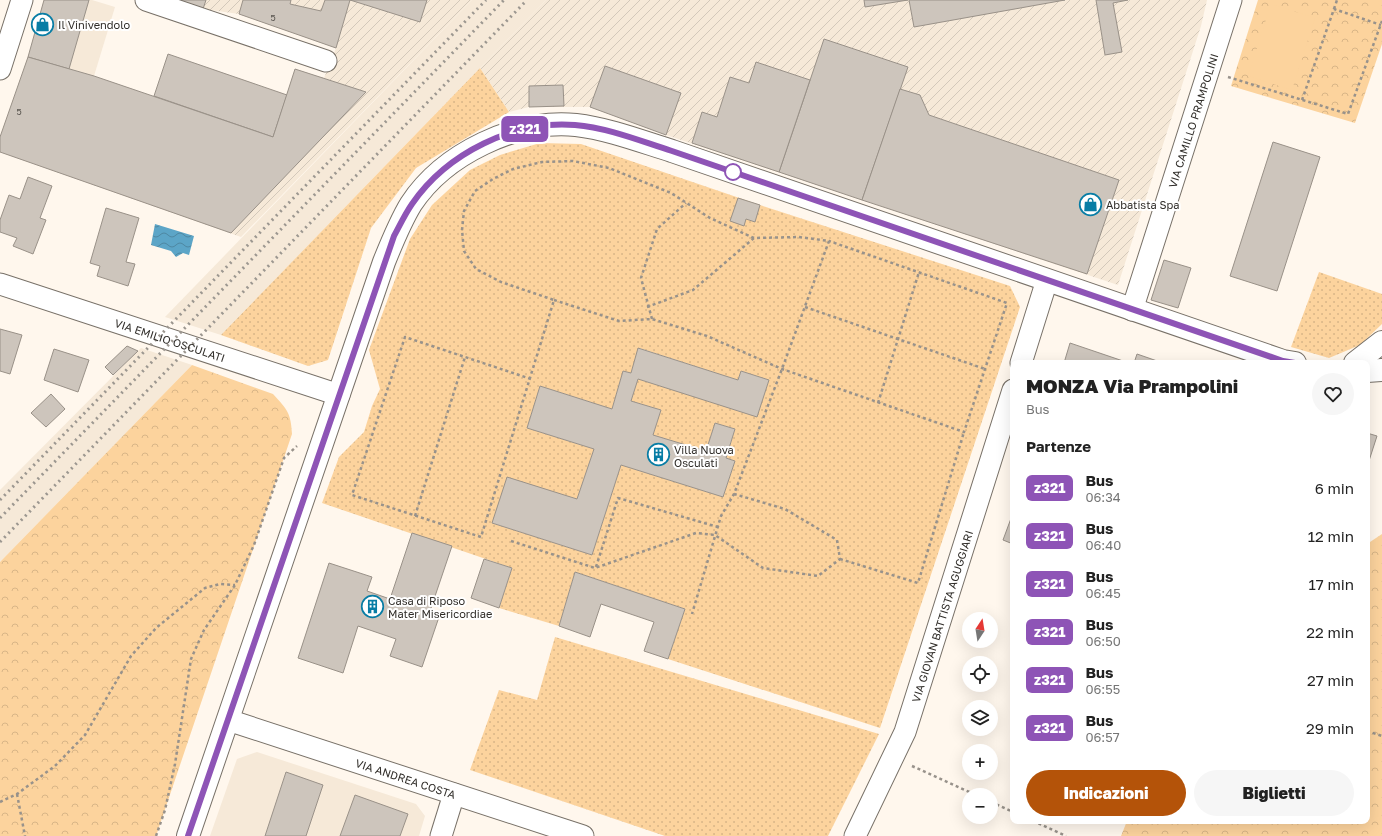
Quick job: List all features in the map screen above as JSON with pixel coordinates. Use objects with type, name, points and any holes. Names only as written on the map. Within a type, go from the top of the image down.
[{"type":"street","points":[[0,69],[22,0]]},
{"type":"street","points":[[146,0],[326,61]]},
{"type":"street","name":"VIA CAMILLO PRAMPOLINI","points":[[1132,310],[1231,0]]},
{"type":"street","points":[[188,836],[394,236],[412,203],[433,179],[480,145],[506,134],[534,126],[574,125],[614,132],[1280,360]]},
{"type":"street","points":[[1022,360],[1047,280]]},
{"type":"street","name":"VIA EMILIO OSCULATI","points":[[0,284],[339,395]]},
{"type":"street","points":[[1359,360],[1382,342]]},
{"type":"street","points":[[1370,371],[1382,370]]},
{"type":"street","name":"VIA GIOVAN BATTISTA AGUGGIARI","points":[[855,836],[905,732],[1010,400]]},
{"type":"street","name":"VIA ANDREA COSTA","points":[[228,720],[583,836]]},
{"type":"street","points":[[441,836],[454,794]]},
{"type":"path","points":[[1302,100],[1337,0]]},
{"type":"path","points":[[1334,9],[1380,25]]},
{"type":"path","points":[[1209,70],[1348,114],[1382,21]]},
{"type":"path","points":[[840,559],[918,583],[964,432],[1007,303],[828,241],[799,237],[754,238],[710,218],[671,193],[609,168],[573,161],[542,162],[513,169],[492,179],[475,191],[464,212],[462,230],[464,251],[476,269],[501,282],[619,321],[652,319],[707,336],[782,369],[964,432]]},
{"type":"path","points":[[652,319],[641,278],[656,230],[686,203]]},
{"type":"path","points":[[648,306],[694,290],[754,238]]},
{"type":"path","points":[[692,614],[721,516],[734,494],[782,369],[828,241]]},
{"type":"path","points":[[878,403],[919,272]]},
{"type":"path","points":[[531,379],[405,337],[352,495],[481,537],[531,379],[554,300]]},
{"type":"path","points":[[805,307],[985,369]]},
{"type":"path","points":[[415,516],[465,357]]},
{"type":"path","points":[[156,836],[165,810],[176,764],[191,659],[204,630],[235,585],[254,545],[284,458],[297,446],[321,451]]},
{"type":"path","points":[[734,494],[785,509],[837,540],[840,559]]},
{"type":"path","points":[[596,568],[618,498],[718,527]]},
{"type":"path","points":[[511,542],[596,568],[696,533],[716,535],[764,568],[818,576],[840,559]]},
{"type":"path","points":[[0,802],[17,794],[55,766],[85,735],[131,656],[156,628],[205,588],[220,584],[235,585]]},
{"type":"path","points":[[1370,732],[1382,736]]},
{"type":"path","points":[[893,757],[962,789]]},
{"type":"path","points":[[17,794],[25,836]]},
{"type":"path","points":[[998,805],[1010,811]]},
{"type":"path","points":[[1040,824],[1066,836]]},
{"type":"shaded area","points":[[44,0],[92,0],[115,7],[94,76],[28,57]]},
{"type":"shaded area","points":[[206,0],[472,0],[241,237],[0,152],[0,137],[28,57],[94,76],[273,137],[295,69],[324,78],[336,48],[239,14],[203,9]]},
{"type":"shaded area","points":[[472,0],[546,0],[221,335],[165,317]]},
{"type":"shaded area","points":[[546,0],[1207,0],[1201,26],[1118,285],[666,135],[590,107],[529,107],[509,112],[480,68]]},
{"type":"shaded area","points":[[141,348],[192,365],[0,562],[0,490]]},
{"type":"shaded area","points":[[257,752],[416,804],[425,816],[419,836],[210,836],[237,759]]},
{"type":"green space","points":[[1258,0],[1382,0],[1382,44],[1355,123],[1231,86]]},
{"type":"green space","points":[[1271,4],[1315,18],[1292,90],[1248,76]]},
{"type":"green space","points":[[480,68],[509,112],[416,168],[371,228],[328,360],[308,366],[221,335]]},
{"type":"green space","points":[[540,143],[581,144],[760,205],[1010,286],[1020,307],[880,728],[668,659],[685,609],[575,572],[559,626],[499,608],[512,568],[322,503],[339,457],[364,432],[372,406],[380,389],[369,350],[410,239],[432,205],[470,170],[500,155]],"holes":[[[639,348],[738,380],[741,371],[769,380],[757,416],[638,379],[631,401],[661,410],[653,435],[706,451],[715,423],[735,429],[726,458],[735,461],[723,497],[621,465],[592,555],[492,523],[577,499],[594,449],[527,428],[540,386],[612,409],[623,371],[631,373]]]},
{"type":"green space","points":[[1319,272],[1382,294],[1382,324],[1360,345],[1329,358],[1291,347]]},
{"type":"green space","points":[[192,365],[273,394],[282,404],[289,416],[292,434],[156,836],[0,836],[0,562]]},
{"type":"green space","points":[[1382,534],[1382,836],[1121,836],[1126,824],[1370,824],[1370,542]]},
{"type":"green space","points":[[555,637],[879,734],[828,836],[665,836],[470,770],[499,690],[537,700]]},
{"type":"water","points":[[155,224],[194,236],[189,255],[183,253],[176,257],[171,251],[151,245]]},
{"type":"building","points":[[44,0],[89,0],[69,69],[28,57]]},
{"type":"building","points":[[176,0],[206,0],[203,9]]},
{"type":"building","points":[[243,0],[291,0],[290,4],[321,11],[325,0],[350,0],[336,48],[239,14]]},
{"type":"building","points":[[350,0],[427,0],[420,22]]},
{"type":"building","points":[[864,0],[908,0],[865,7]]},
{"type":"building","points":[[909,0],[1065,0],[914,27]]},
{"type":"building","points":[[1096,0],[1128,0],[1113,3],[1122,52],[1105,55]]},
{"type":"building","points":[[824,39],[908,67],[862,200],[779,172]]},
{"type":"building","points":[[168,54],[287,95],[273,137],[154,96]]},
{"type":"building","points":[[28,57],[94,76],[273,137],[295,69],[366,92],[231,233],[0,152],[0,137]]},
{"type":"building","points":[[756,62],[810,80],[779,172],[692,143],[702,112],[717,117],[730,77],[749,83]]},
{"type":"building","points":[[605,66],[681,93],[666,135],[590,107]]},
{"type":"building","points":[[563,85],[564,106],[529,107],[529,86]]},
{"type":"building","points":[[900,89],[920,95],[929,115],[1119,180],[1087,274],[862,200]]},
{"type":"building","points":[[1273,142],[1320,157],[1277,291],[1230,276]]},
{"type":"building","points":[[28,177],[52,186],[40,218],[46,220],[33,254],[13,246],[17,238],[0,232],[0,220],[9,195],[20,199]]},
{"type":"building","points":[[738,198],[760,205],[755,222],[746,219],[744,226],[730,221]]},
{"type":"building","points":[[106,208],[139,218],[126,262],[135,264],[128,286],[97,276],[100,266],[90,263]]},
{"type":"building","points":[[1164,260],[1191,268],[1178,308],[1151,300]]},
{"type":"building","points":[[0,329],[22,335],[10,374],[0,371]]},
{"type":"building","points":[[1070,343],[1120,360],[1065,360]]},
{"type":"building","points":[[127,346],[138,351],[113,375],[105,367]]},
{"type":"building","name":"Villa Nuova Osculati","points":[[638,348],[738,380],[741,371],[769,380],[757,417],[638,379],[631,401],[661,410],[653,435],[706,451],[715,423],[735,429],[726,458],[735,461],[723,497],[621,465],[592,555],[492,523],[507,477],[577,499],[594,449],[527,428],[540,386],[612,409],[623,371],[631,373]]},
{"type":"building","points":[[54,349],[89,360],[78,392],[44,380]]},
{"type":"building","points":[[1137,354],[1154,360],[1135,360]]},
{"type":"building","points":[[51,394],[65,409],[46,427],[31,413]]},
{"type":"building","points":[[1370,434],[1377,436],[1370,458]]},
{"type":"building","points":[[1010,521],[1010,543],[1003,540]]},
{"type":"building","name":"Casa di Riposo Mater Misericordiae","points":[[412,533],[452,546],[429,614],[439,617],[422,667],[390,656],[396,639],[358,626],[343,673],[298,658],[329,563],[372,577],[367,591],[390,599]]},
{"type":"building","points":[[484,559],[512,568],[499,608],[471,598]]},
{"type":"building","points":[[575,572],[685,609],[668,659],[644,651],[654,622],[601,604],[590,637],[559,626]]},
{"type":"building","points":[[286,772],[323,785],[306,836],[265,836]]},
{"type":"building","points":[[355,795],[408,814],[400,836],[340,836]]},
{"type":"railway","points":[[0,500],[486,0]]},
{"type":"railway","points":[[0,518],[504,0]]},
{"type":"railway","points":[[0,542],[527,0]]},
{"type":"bus line","name":"z321","points":[[188,836],[394,236],[412,203],[433,179],[446,168],[480,145],[506,134],[534,126],[574,125],[607,130],[1280,360]]},
{"type":"place","name":"Il Vinivendolo","points":[[43,24]]},
{"type":"place","name":"Abbatista Spa","points":[[1091,204]]},
{"type":"place","name":"Villa Nuova Osculati","points":[[659,455]]},
{"type":"place","name":"Casa di Riposo Mater Misericordiae","points":[[373,606]]}]
